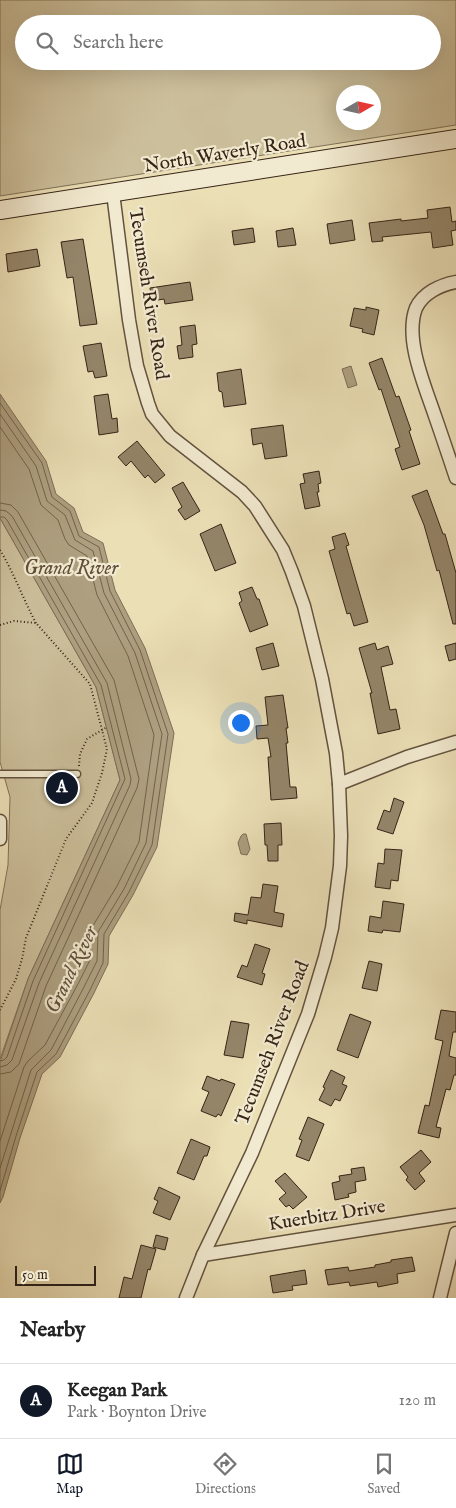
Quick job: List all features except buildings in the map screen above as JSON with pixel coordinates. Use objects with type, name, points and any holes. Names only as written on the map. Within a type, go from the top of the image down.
[{"type":"main road","name":"North Waverly Road","points":[[0,210],[456,139]]},
{"type":"street","name":"Tecumseh River Road","points":[[114,193],[129,320],[138,366],[152,414],[170,436],[242,492],[255,506],[282,550],[304,606],[322,679],[336,753],[339,784],[340,866],[332,928],[326,957],[308,1014],[252,1154],[204,1255],[186,1298]]},
{"type":"street","points":[[456,282],[435,288],[417,306],[413,319],[413,334],[416,357],[456,478]]},
{"type":"street","points":[[339,784],[407,757],[456,742]]},
{"type":"street","points":[[0,821],[0,839]]},
{"type":"street","name":"Kuerbitz Drive","points":[[204,1255],[456,1215]]},
{"type":"street","points":[[440,1298],[456,1234]]},
{"type":"lane","points":[[0,774],[78,774]]},
{"type":"path","points":[[0,550],[11,567],[23,598],[36,623],[90,684],[107,749],[102,773],[92,802],[66,839],[26,938],[16,979],[0,1010]]},
{"type":"path","points":[[0,625],[14,621],[36,623]]},
{"type":"path","points":[[78,774],[80,754],[87,739],[106,727]]},
{"type":"shaded area","points":[[0,0],[456,0],[456,125],[0,196]]},
{"type":"shaded area","points":[[0,518],[96,687],[120,780],[28,979],[0,1059],[0,910],[8,865],[10,797],[0,762]]},
{"type":"water","points":[[351,366],[357,385],[348,388],[342,369]]},
{"type":"water","name":"Grand River","points":[[0,394],[46,461],[56,494],[74,508],[83,532],[103,543],[115,590],[145,648],[174,733],[157,847],[133,895],[109,936],[108,964],[94,993],[60,1057],[42,1074],[0,1203],[0,1062],[28,979],[120,780],[96,687],[0,518]]},
{"type":"water","points":[[243,834],[246,834],[250,849],[247,855],[241,854],[238,843]]},
{"type":"place","name":"Keegan Park","points":[[62,788]]}]
